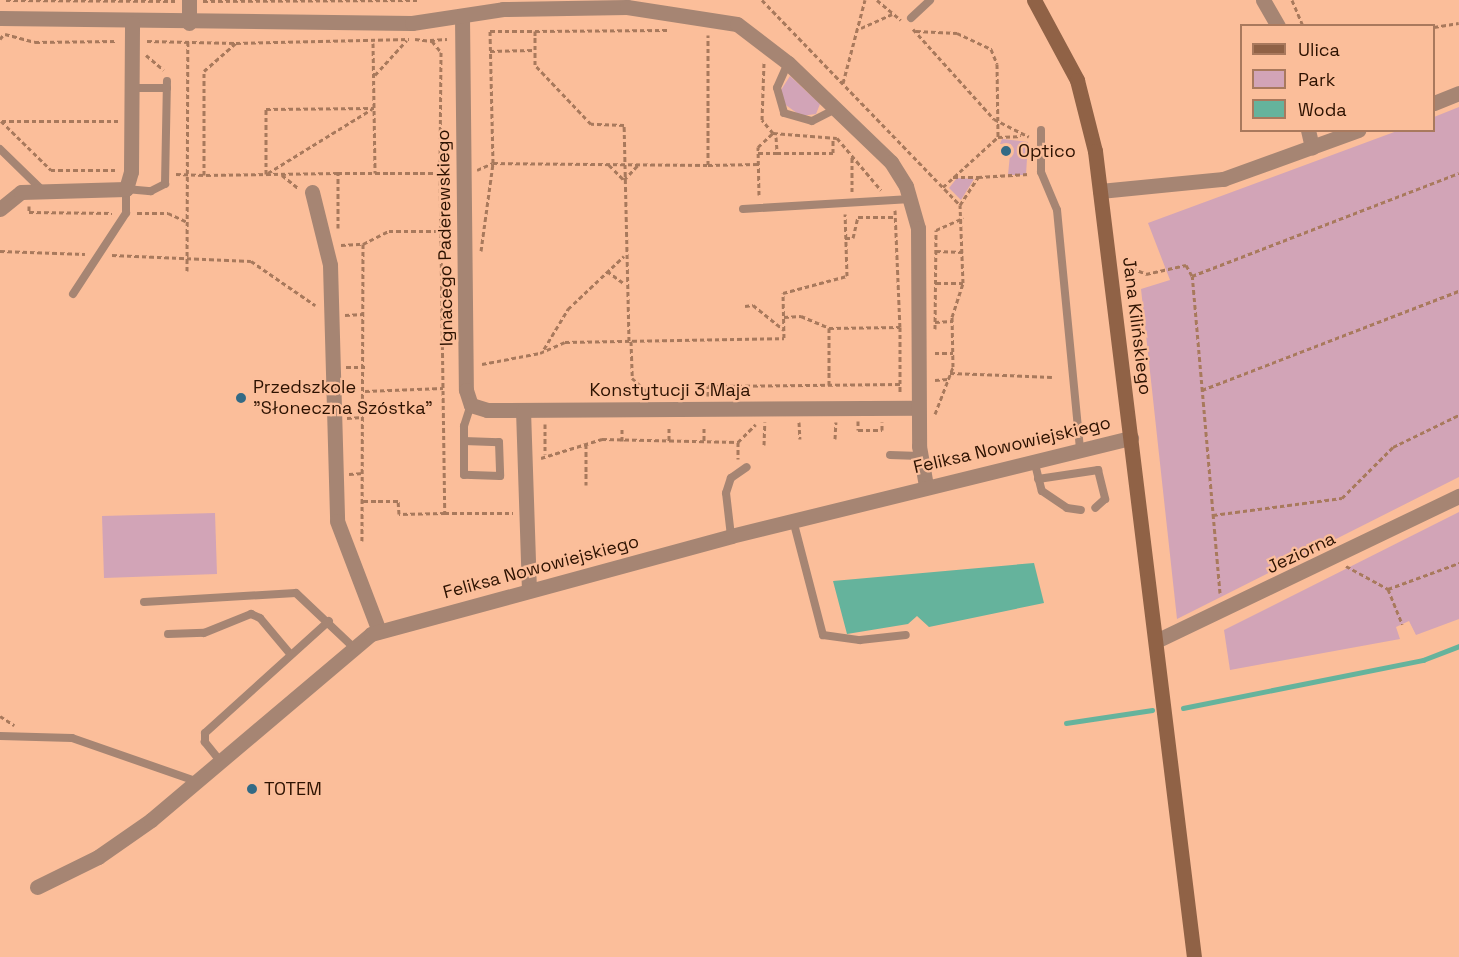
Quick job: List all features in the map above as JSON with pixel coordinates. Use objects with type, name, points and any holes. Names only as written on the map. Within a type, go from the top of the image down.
[{"type":"main road","name":"Jana Kilińskiego","points":[[1034,0],[1077,80],[1100,191],[1194,957]]},
{"type":"street","points":[[189,0],[189,23]]},
{"type":"street","points":[[1263,0],[1277,24]]},
{"type":"street","points":[[0,18],[132,23],[412,23],[515,9],[627,3],[723,18],[751,32],[788,63],[891,162],[911,199],[919,243],[918,408],[920,456],[926,485]]},
{"type":"street","name":"Ignacego Paderewskiego","points":[[462,17],[466,390],[471,405]]},
{"type":"street","points":[[0,209],[17,193],[38,196],[126,189],[131,172],[132,88],[136,41],[132,23]]},
{"type":"street","points":[[1435,103],[1459,93]]},
{"type":"street","points":[[1308,132],[1312,148]]},
{"type":"street","points":[[1100,191],[1212,181],[1353,132]]},
{"type":"street","points":[[312,192],[330,265],[337,521],[378,631]]},
{"type":"street","points":[[471,405],[523,410],[529,590]]},
{"type":"street","name":"Konstytucji 3 Maja","points":[[523,410],[918,408]]},
{"type":"street","name":"Feliksa Nowowiejskiego","points":[[37,887],[119,843],[199,782],[352,646],[378,631],[926,485],[1131,438]]},
{"type":"street","name":"Jeziorna","points":[[1156,641],[1340,557],[1459,496]]},
{"type":"lane","points":[[911,18],[930,0]]},
{"type":"lane","points":[[788,63],[777,88],[784,112],[812,121],[836,109]]},
{"type":"lane","points":[[72,294],[104,255],[126,213],[126,189],[157,190],[167,174],[167,85],[132,88]]},
{"type":"lane","points":[[1041,130],[1041,172],[1057,210],[1080,449]]},
{"type":"lane","points":[[0,149],[38,196]]},
{"type":"lane","points":[[743,209],[893,204],[911,199]]},
{"type":"lane","points":[[464,441],[499,442],[500,476],[465,476],[464,441],[471,405]]},
{"type":"lane","points":[[890,455],[920,456]]},
{"type":"lane","points":[[1034,460],[1038,479],[1045,493],[1081,510]]},
{"type":"lane","points":[[731,536],[727,487],[747,467]]},
{"type":"lane","points":[[1038,479],[1098,470],[1105,499],[1095,508]]},
{"type":"lane","points":[[793,520],[823,635],[860,640],[906,635]]},
{"type":"lane","points":[[144,602],[296,593],[329,621],[352,646]]},
{"type":"lane","points":[[168,634],[204,633],[251,614],[261,618],[291,655]]},
{"type":"lane","points":[[221,762],[205,742],[205,733],[329,621]]},
{"type":"lane","points":[[0,736],[72,738],[199,782]]},
{"type":"path","points":[[6,0],[417,0]]},
{"type":"path","points":[[762,0],[960,206],[963,218],[963,283],[952,321],[953,353],[950,373],[933,420]]},
{"type":"path","points":[[843,83],[859,30],[865,0]]},
{"type":"path","points":[[877,0],[916,31],[994,119],[1021,136]]},
{"type":"path","points":[[1292,0],[1301,24]]},
{"type":"path","points":[[859,30],[892,14]]},
{"type":"path","points":[[1435,27],[1459,23]]},
{"type":"path","points":[[481,262],[494,164],[490,31],[676,30]]},
{"type":"path","points":[[697,30],[720,30]]},
{"type":"path","points":[[708,30],[708,165]]},
{"type":"path","points":[[535,31],[535,65],[591,124],[624,125],[625,285],[632,378],[654,398]]},
{"type":"path","points":[[916,31],[957,33],[991,49],[997,64],[994,119],[998,137]]},
{"type":"path","points":[[0,39],[2,34],[35,42],[373,43],[408,39],[428,40],[448,35]]},
{"type":"path","points":[[373,77],[408,39]]},
{"type":"path","points":[[428,40],[441,52],[440,173],[446,513]]},
{"type":"path","points":[[136,41],[140,50],[165,71]]},
{"type":"path","points":[[187,272],[188,41]]},
{"type":"path","points":[[204,175],[204,71],[236,43]]},
{"type":"path","points":[[373,43],[375,173]]},
{"type":"path","points":[[490,51],[535,50]]},
{"type":"path","points":[[764,54],[762,120],[776,137],[777,153]]},
{"type":"path","points":[[266,174],[266,109],[374,108]]},
{"type":"path","points":[[266,174],[374,108]]},
{"type":"path","points":[[0,121],[51,170],[131,172]]},
{"type":"path","points":[[0,121],[122,121]]},
{"type":"path","points":[[768,195],[758,195],[758,153],[773,133]]},
{"type":"path","points":[[944,187],[998,137],[1029,136],[1029,147]]},
{"type":"path","points":[[776,137],[833,138],[852,155],[884,194],[873,194]]},
{"type":"path","points":[[758,153],[833,153],[833,138]]},
{"type":"path","points":[[852,155],[852,194],[862,194]]},
{"type":"path","points":[[474,171],[494,164],[758,164]]},
{"type":"path","points":[[608,164],[624,180]]},
{"type":"path","points":[[624,180],[639,164]]},
{"type":"path","points":[[953,177],[1029,177],[1029,167]]},
{"type":"path","points":[[1192,276],[1459,172]]},
{"type":"path","points":[[338,173],[339,244],[363,244],[389,231],[441,231]]},
{"type":"path","points":[[167,174],[440,173]]},
{"type":"path","points":[[960,206],[978,177]]},
{"type":"path","points":[[38,196],[29,212],[168,213],[187,222]]},
{"type":"path","points":[[482,372],[483,361],[544,349],[565,342],[784,338],[783,293],[847,276],[846,212]]},
{"type":"path","points":[[845,238],[853,238],[858,217],[895,216],[900,327],[900,408]]},
{"type":"path","points":[[935,332],[936,230],[963,218]]},
{"type":"path","points":[[362,550],[365,391],[363,244]]},
{"type":"path","points":[[0,251],[251,261],[315,305]]},
{"type":"path","points":[[936,251],[963,252]]},
{"type":"path","points":[[544,349],[563,315],[625,255]]},
{"type":"path","points":[[1125,265],[1146,274],[1186,264],[1192,276],[1213,515],[1226,608]]},
{"type":"path","points":[[607,271],[625,285]]},
{"type":"path","points":[[936,283],[963,283]]},
{"type":"path","points":[[1202,390],[1459,291]]},
{"type":"path","points":[[745,306],[753,305],[784,330]]},
{"type":"path","points":[[784,317],[801,316],[829,328],[900,327]]},
{"type":"path","points":[[935,322],[952,321]]},
{"type":"path","points":[[829,328],[829,385]]},
{"type":"path","points":[[935,343],[935,362]]},
{"type":"path","points":[[935,354],[953,353]]},
{"type":"path","points":[[935,371],[935,412]]},
{"type":"path","points":[[950,373],[1052,377]]},
{"type":"path","points":[[936,380],[948,380]]},
{"type":"path","points":[[708,386],[900,384]]},
{"type":"path","points":[[365,391],[443,388]]},
{"type":"path","points":[[1213,515],[1342,498],[1393,447],[1459,415]]},
{"type":"path","points":[[858,419],[858,430],[871,431],[882,430],[882,419]]},
{"type":"path","points":[[764,444],[765,420]]},
{"type":"path","points":[[799,420],[800,439]]},
{"type":"path","points":[[836,420],[836,439]]},
{"type":"path","points":[[704,427],[704,443]]},
{"type":"path","points":[[668,428],[669,443]]},
{"type":"path","points":[[622,429],[622,441]]},
{"type":"path","points":[[541,467],[541,456],[586,444],[622,441],[737,444]]},
{"type":"path","points":[[586,444],[586,485]]},
{"type":"path","points":[[362,501],[398,501],[399,514],[516,513],[516,523]]},
{"type":"path","points":[[544,550],[545,562]]},
{"type":"path","points":[[1340,557],[1347,568],[1388,589],[1402,624]]},
{"type":"path","points":[[1388,589],[1459,563]]},
{"type":"green space","points":[[790,76],[820,104],[816,114],[801,116],[783,103],[781,90]]},
{"type":"green space","points":[[1459,107],[1459,477],[1177,619],[1141,289],[1170,280],[1148,223],[1394,132],[1435,132],[1435,117]]},
{"type":"green space","points":[[1002,139],[1028,142],[1026,175],[1008,175],[1011,144],[1000,144]]},
{"type":"green space","points":[[957,178],[974,179],[961,200],[949,188]]},
{"type":"green space","points":[[1459,512],[1459,619],[1416,635],[1409,621],[1396,627],[1400,639],[1230,670],[1224,630]]},
{"type":"green space","points":[[215,513],[217,574],[104,578],[102,516]]},
{"type":"water","points":[[1034,563],[1044,603],[929,627],[917,616],[908,624],[847,634],[833,581]]},
{"type":"waterway","points":[[1183,708],[1423,660],[1459,646]]},
{"type":"waterway","points":[[1066,723],[1152,710]]},
{"type":"place","name":"Optico","points":[[1006,151]]},
{"type":"place","name":"Przedszkole \"Słoneczna Szóstka\"","points":[[241,398]]},
{"type":"place","name":"TOTEM","points":[[252,789]]}]
